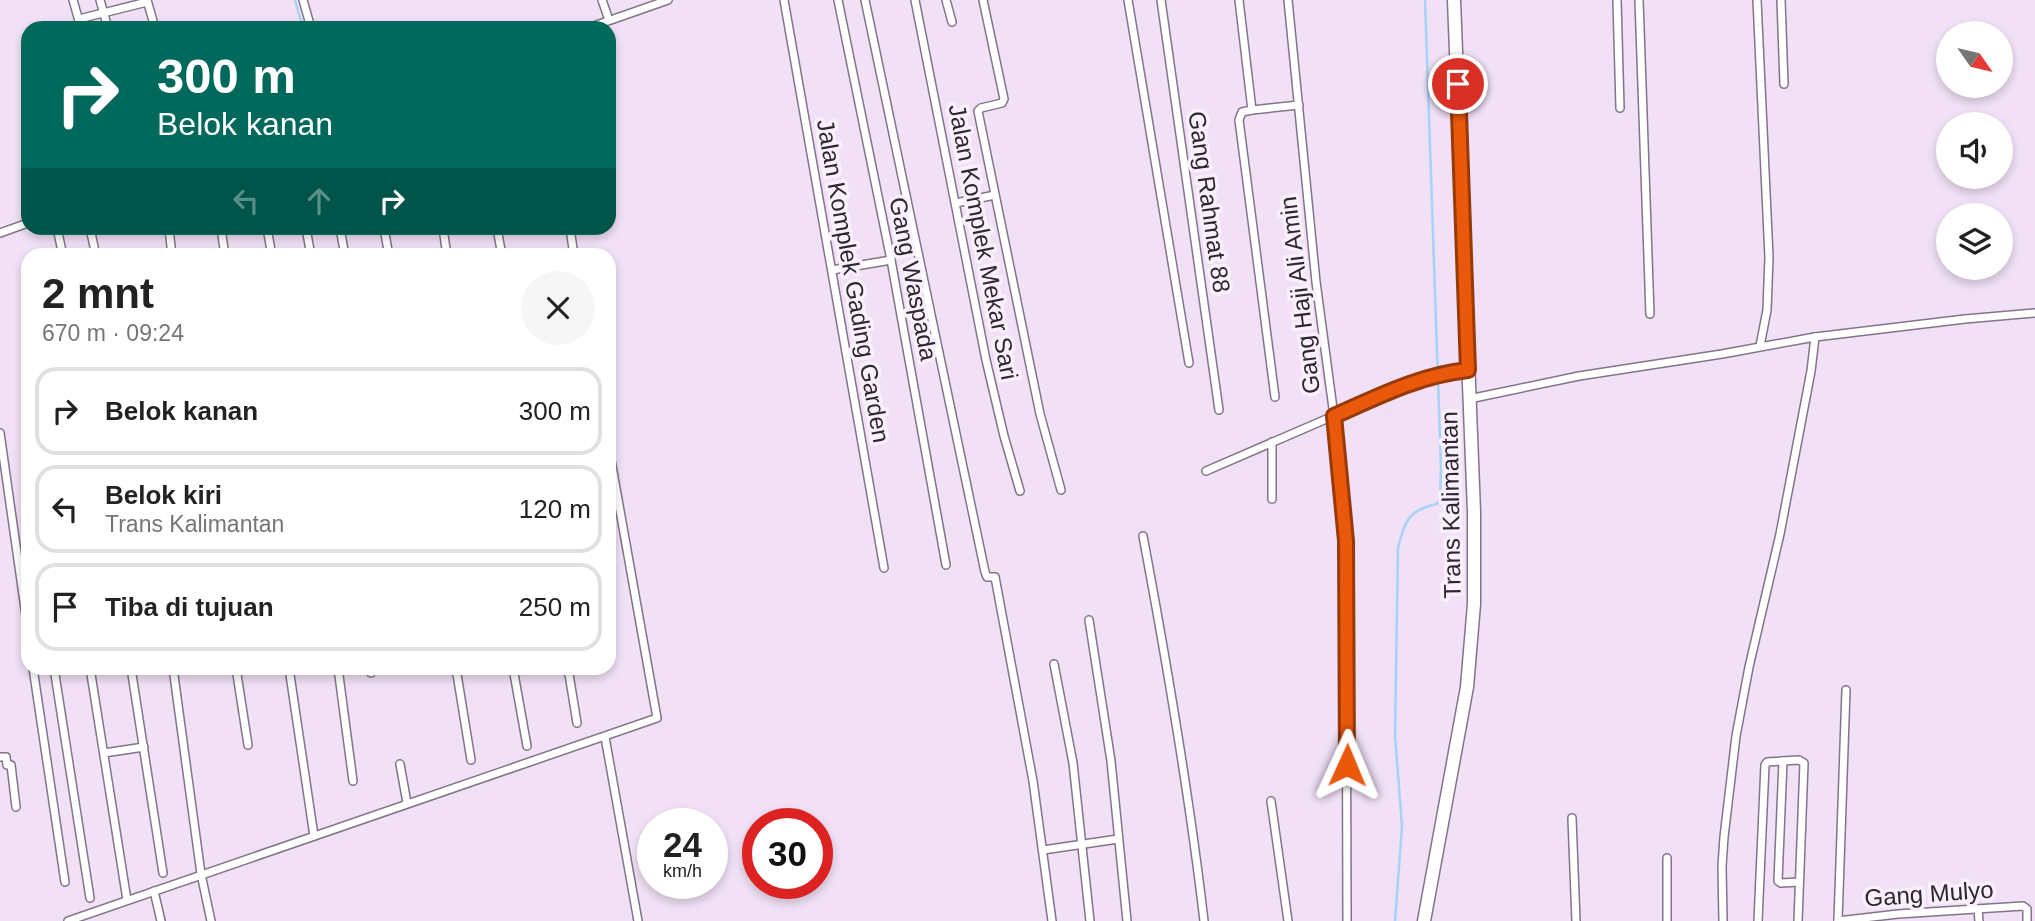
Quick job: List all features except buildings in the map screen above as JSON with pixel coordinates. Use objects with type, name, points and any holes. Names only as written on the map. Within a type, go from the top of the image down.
[{"type":"highway","name":"Trans Kalimantan","points":[[1424,921],[1472,649],[1475,555],[1454,0]]},
{"type":"street","points":[[73,0],[79,21]]},
{"type":"street","points":[[100,0],[106,21]]},
{"type":"street","points":[[303,0],[309,21]]},
{"type":"street","points":[[602,0],[609,20],[668,0]]},
{"type":"street","name":"Jalan Komplek Gading Garden","points":[[784,0],[884,568]]},
{"type":"street","name":"Gang Waspada","points":[[838,0],[891,260],[946,565]]},
{"type":"street","points":[[866,0],[985,572],[987,577],[995,577],[1003,614],[1033,781],[1052,921]]},
{"type":"street","name":"Jalan Komplek Mekar Sari","points":[[915,0],[986,359],[1020,491]]},
{"type":"street","points":[[946,0],[952,22]]},
{"type":"street","points":[[983,0],[1004,99],[1002,103],[978,111],[1040,414],[1061,490]]},
{"type":"street","points":[[1128,0],[1189,363]]},
{"type":"street","name":"Gang Rahmat 88","points":[[1161,0],[1219,410]]},
{"type":"street","points":[[1239,0],[1252,110]]},
{"type":"street","name":"Gang Haji Ali Amin","points":[[1288,0],[1316,282],[1334,416],[1346,551],[1348,921]]},
{"type":"street","points":[[1617,0],[1620,108]]},
{"type":"street","points":[[1639,0],[1650,314]]},
{"type":"street","points":[[1756,0],[1769,257],[1767,310],[1760,346]]},
{"type":"street","points":[[1782,0],[1784,84]]},
{"type":"street","points":[[86,21],[104,12],[147,1],[153,21]]},
{"type":"street","points":[[1275,397],[1240,120],[1242,112],[1299,105]]},
{"type":"street","points":[[956,203],[995,195]]},
{"type":"street","points":[[0,233],[21,226]]},
{"type":"street","points":[[832,270],[891,260]]},
{"type":"street","points":[[1469,399],[1579,376],[1815,337],[2035,313]]},
{"type":"street","points":[[1723,921],[1724,837],[1736,736],[1780,534],[1815,337]]},
{"type":"street","points":[[1206,471],[1412,382],[1439,374],[1468,370]]},
{"type":"street","points":[[0,433],[21,581]]},
{"type":"street","points":[[1272,442],[1272,499]]},
{"type":"street","points":[[68,921],[657,718],[616,488]]},
{"type":"street","points":[[1143,536],[1173,697],[1204,921]]},
{"type":"street","points":[[1089,620],[1111,761],[1127,921]]},
{"type":"street","points":[[1054,664],[1073,764],[1090,921]]},
{"type":"street","points":[[34,675],[65,882]]},
{"type":"street","points":[[55,675],[90,898]]},
{"type":"street","points":[[91,675],[127,900]]},
{"type":"street","points":[[132,675],[163,873]]},
{"type":"street","points":[[174,675],[201,874],[211,921]]},
{"type":"street","points":[[237,675],[248,745]]},
{"type":"street","points":[[290,675],[314,836]]},
{"type":"street","points":[[339,675],[353,781]]},
{"type":"street","points":[[457,675],[471,760]]},
{"type":"street","points":[[514,675],[527,746]]},
{"type":"street","points":[[569,675],[577,723]]},
{"type":"street","points":[[1838,921],[1846,691]]},
{"type":"street","points":[[605,737],[638,921]]},
{"type":"street","points":[[104,753],[144,747]]},
{"type":"street","points":[[0,757],[6,757],[7,765],[11,765],[16,807]]},
{"type":"street","points":[[1758,921],[1765,765],[1767,762],[1802,760],[1798,921]]},
{"type":"street","points":[[1783,761],[1778,881],[1799,882]]},
{"type":"street","points":[[400,764],[407,803]]},
{"type":"street","points":[[1271,802],[1288,921]]},
{"type":"street","points":[[1572,818],[1576,921]]},
{"type":"street","points":[[1043,850],[1118,839]]},
{"type":"street","points":[[1667,858],[1667,921]]},
{"type":"street","points":[[154,891],[161,921]]},
{"type":"street","name":"Gang Mulyo","points":[[1838,921],[1898,914],[2023,906],[2027,909],[2027,921]]},
{"type":"street","points":[[1978,909],[1979,921]]},
{"type":"waterway","points":[[295,0],[301,21]]},
{"type":"waterway","points":[[1395,921],[1402,826],[1395,736],[1398,548],[1409,518],[1414,513],[1437,504],[1440,497],[1441,468],[1425,0]]},
{"type":"route","points":[[1347,765],[1346,541],[1334,416],[1426,377],[1468,370],[1458,84]]}]
